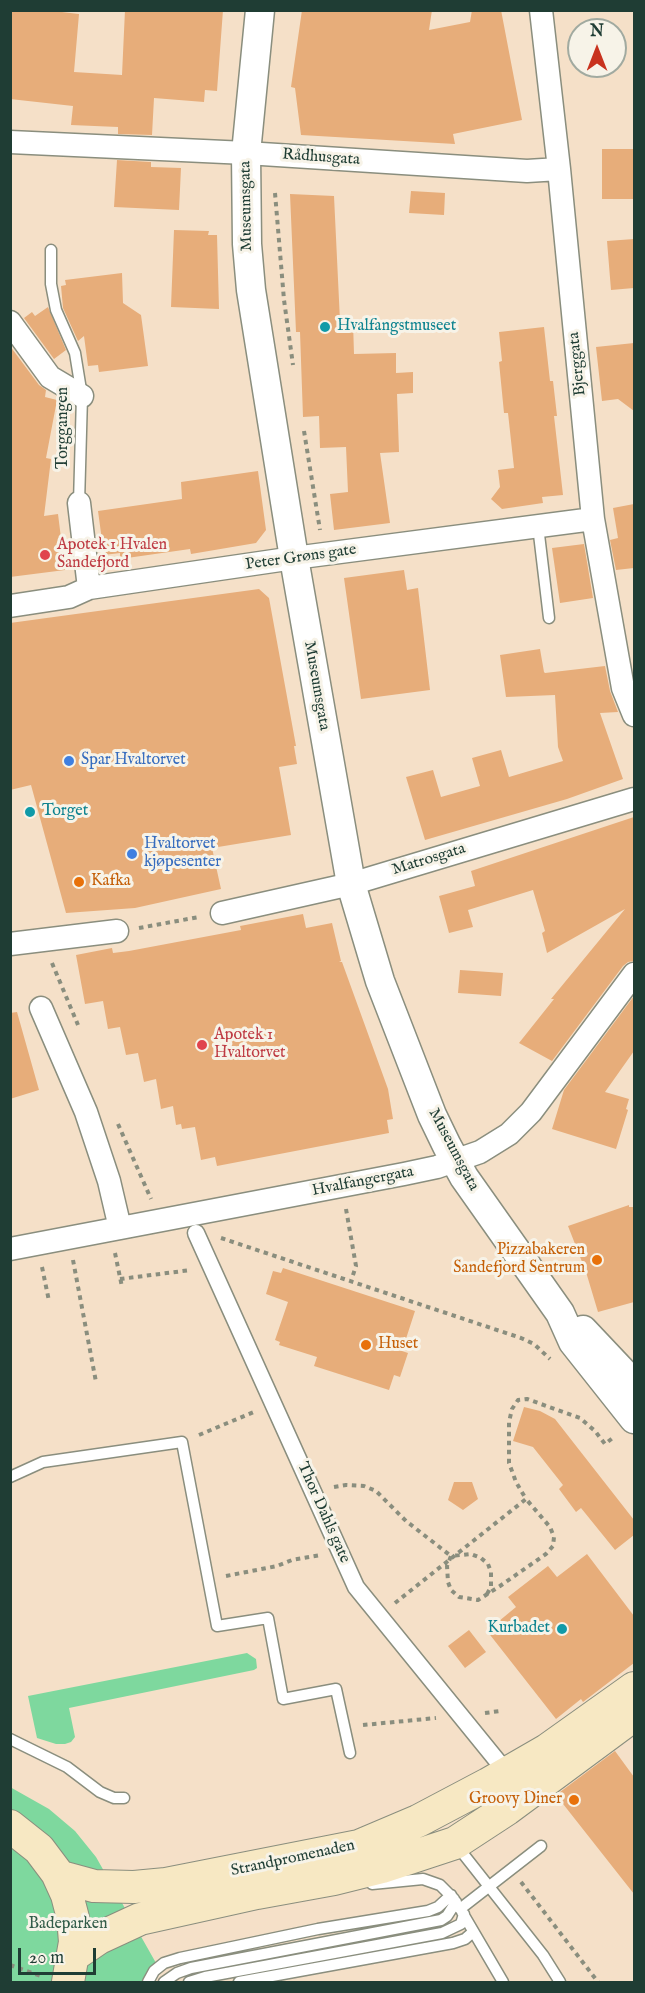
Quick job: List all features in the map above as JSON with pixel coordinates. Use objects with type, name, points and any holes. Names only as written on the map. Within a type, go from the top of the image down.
[{"type":"main road","name":"Strandpromenaden","points":[[57,1873],[61,1877],[94,1886],[134,1887],[174,1883],[359,1846],[418,1821],[488,1784],[547,1750],[634,1688]]},
{"type":"main road","name":"Strandpromenaden","points":[[63,1972],[99,1938],[140,1919],[257,1893],[345,1883],[382,1867],[455,1843],[507,1809],[634,1715]]},
{"type":"main road","points":[[10,1826],[39,1849],[57,1873],[67,1895],[73,1918],[63,1972]]},
{"type":"street","name":"Museumsgata","points":[[260,10],[246,153],[247,244],[251,290],[294,558],[351,884],[380,981],[432,1115],[455,1161],[527,1269],[560,1313],[573,1342],[627,1426]]},
{"type":"street","name":"Bjerggata","points":[[541,10],[593,519],[623,688],[634,715]]},
{"type":"street","name":"Rådhusgata","points":[[10,142],[246,153],[527,171],[559,169]]},
{"type":"street","points":[[10,322],[50,376],[82,396]]},
{"type":"street","points":[[79,503],[89,588]]},
{"type":"street","name":"Peter Grøns gate","points":[[10,606],[69,597],[89,588],[294,558],[593,519]]},
{"type":"street","name":"Matrosgata","points":[[222,913],[351,884],[634,799]]},
{"type":"street","points":[[10,944],[117,931]]},
{"type":"street","name":"Hvalfangergata","points":[[10,1249],[117,1238],[404,1174],[480,1152],[509,1134],[531,1112],[634,974]]},
{"type":"street","points":[[41,1008],[86,1113],[109,1181],[117,1238]]},
{"type":"street","name":"Thor Dahls gate","points":[[196,1233],[356,1587],[499,1763]]},
{"type":"street","name":"Museumsgata","points":[[560,1313],[586,1332],[634,1384]]},
{"type":"street","points":[[359,1846],[442,1838],[455,1843]]},
{"type":"lane","name":"Torggangen","points":[[51,250],[51,284],[56,310],[75,353],[82,396],[79,503]]},
{"type":"lane","points":[[538,526],[549,618]]},
{"type":"lane","points":[[10,1477],[43,1462],[182,1442],[217,1626],[268,1617],[283,1699],[336,1689],[350,1753]]},
{"type":"lane","points":[[10,1739],[67,1767],[100,1792],[114,1798],[124,1798]]},
{"type":"lane","points":[[455,1843],[543,1955],[560,1983]]},
{"type":"lane","points":[[164,1983],[177,1973],[190,1968],[441,1920],[458,1905],[490,1887],[541,1846]]},
{"type":"lane","points":[[366,1885],[423,1878],[440,1885],[458,1905],[499,1981]]},
{"type":"lane","points":[[148,1983],[154,1971],[164,1963],[180,1958],[318,1929],[458,1905]]},
{"type":"lane","points":[[189,1983],[205,1977],[442,1933],[461,1924],[458,1905]]},
{"type":"lane","points":[[239,1983],[453,1943],[465,1939],[473,1932]]},
{"type":"path","points":[[275,191],[284,300],[294,367]]},
{"type":"path","points":[[302,423],[321,537]]},
{"type":"path","points":[[117,931],[222,913]]},
{"type":"path","points":[[346,1206],[356,1266],[351,1282]]},
{"type":"path","points":[[214,1235],[521,1338],[534,1344],[558,1366]]},
{"type":"path","points":[[117,1238],[122,1287]]},
{"type":"path","points":[[72,1256],[96,1382]]},
{"type":"path","points":[[41,1262],[49,1301]]},
{"type":"path","points":[[120,1278],[212,1267]]},
{"type":"path","points":[[452,1556],[447,1566],[447,1573],[452,1590],[459,1597],[478,1600],[546,1554],[553,1546],[554,1537],[550,1527],[526,1499],[509,1463],[509,1422],[512,1409],[518,1400],[526,1399],[580,1418],[595,1431],[605,1444],[627,1426]]},
{"type":"path","points":[[182,1442],[274,1403]]},
{"type":"path","points":[[314,1493],[346,1485],[364,1486],[376,1491],[406,1521],[452,1556],[471,1554],[488,1564],[492,1580],[487,1594]]},
{"type":"path","points":[[380,1614],[526,1499]]},
{"type":"path","points":[[208,1579],[340,1552]]},
{"type":"path","points":[[344,1727],[500,1711]]},
{"type":"path","points":[[511,1871],[598,1983]]},
{"type":"path","points":[[10,1965],[63,1972]]},
{"type":"green space","points":[[247,1653],[256,1659],[257,1668],[254,1670],[69,1708],[75,1737],[71,1742],[56,1744],[37,1738],[28,1696]]},
{"type":"green space","name":"Badeparken","points":[[10,1787],[49,1809],[75,1831],[96,1857],[156,1963],[141,1982],[11,1982]]},
{"type":"building","points":[[10,10],[45,10],[79,14],[74,72],[122,75],[125,10],[168,12],[168,10],[223,10],[217,91],[205,90],[204,102],[154,98],[152,135],[118,134],[118,127],[71,125],[73,106],[10,99]]},
{"type":"building","points":[[302,10],[432,10],[429,30],[470,22],[472,10],[501,10],[522,120],[453,134],[455,144],[301,135],[295,88],[291,87]]},
{"type":"building","points":[[602,149],[634,149],[634,199],[602,199]]},
{"type":"building","points":[[117,160],[151,162],[151,167],[181,168],[179,210],[114,207]]},
{"type":"building","points":[[411,191],[445,193],[444,215],[409,213]]},
{"type":"building","name":"Hvalfangstmuseet","points":[[290,194],[334,196],[340,321],[353,322],[354,354],[396,353],[396,373],[413,372],[413,393],[397,394],[399,452],[380,453],[390,523],[334,530],[330,494],[348,492],[346,447],[320,448],[319,416],[303,417],[300,332],[296,332]]},
{"type":"building","points":[[174,230],[209,231],[208,235],[217,235],[219,309],[171,307]]},
{"type":"building","points":[[634,239],[634,288],[611,290],[607,241]]},
{"type":"building","points":[[122,273],[123,303],[141,315],[148,366],[99,372],[98,365],[88,366],[84,336],[78,341],[63,308],[61,286],[66,285],[65,280]]},
{"type":"building","points":[[48,307],[66,350],[54,359],[24,318],[32,312],[35,316]]},
{"type":"building","points":[[544,327],[550,381],[553,381],[557,416],[554,416],[563,495],[542,497],[543,503],[502,509],[491,499],[500,487],[498,470],[514,468],[508,413],[504,413],[499,362],[502,361],[499,332]]},
{"type":"building","points":[[634,343],[634,411],[618,399],[602,401],[596,347]]},
{"type":"building","points":[[10,346],[39,385],[46,390],[45,397],[57,400],[46,458],[51,459],[44,516],[58,514],[65,570],[10,577]]},
{"type":"building","points":[[258,471],[266,530],[256,543],[191,554],[190,549],[120,559],[120,553],[104,555],[98,511],[182,499],[181,482]]},
{"type":"building","points":[[634,504],[634,568],[616,570],[610,540],[618,538],[613,508]]},
{"type":"building","points":[[584,544],[593,598],[560,603],[552,548]]},
{"type":"building","points":[[404,570],[407,590],[418,588],[430,690],[361,699],[344,578]]},
{"type":"building","points":[[259,589],[269,598],[296,746],[294,746],[297,764],[279,767],[291,835],[212,848],[221,889],[135,908],[66,913],[31,785],[10,790],[10,623]]},
{"type":"building","points":[[540,649],[545,673],[605,666],[610,691],[618,712],[600,713],[623,779],[567,799],[425,840],[406,777],[433,770],[441,797],[480,786],[472,758],[501,750],[509,777],[563,761],[558,747],[555,695],[506,697],[500,655]]},
{"type":"building","points":[[634,817],[634,961],[623,966],[552,1061],[519,1043],[554,999],[551,999],[625,909],[547,953],[542,933],[545,931],[533,890],[468,910],[473,927],[449,933],[439,896],[475,886],[471,871]]},
{"type":"building","points":[[303,914],[306,928],[332,923],[341,961],[339,962],[342,962],[388,1089],[393,1119],[387,1120],[389,1133],[217,1166],[215,1157],[201,1160],[195,1127],[182,1129],[181,1124],[176,1125],[173,1106],[161,1109],[156,1079],[144,1082],[138,1053],[126,1055],[120,1027],[108,1029],[103,1001],[85,1004],[76,955],[112,948],[113,953],[129,951],[241,930],[240,926]]},
{"type":"building","points":[[460,970],[503,973],[501,996],[458,993]]},
{"type":"building","points":[[634,996],[634,1051],[605,1092],[629,1099],[626,1109],[628,1110],[616,1149],[552,1129],[564,1090]]},
{"type":"building","points":[[17,1012],[39,1090],[10,1099],[10,1013]]},
{"type":"building","points":[[629,1205],[629,1207],[634,1207],[634,1302],[598,1312],[586,1272],[568,1226]]},
{"type":"building","points":[[283,1268],[415,1311],[402,1351],[408,1353],[400,1377],[394,1375],[389,1390],[314,1366],[317,1357],[279,1345],[280,1342],[275,1340],[288,1302],[266,1294],[273,1271],[281,1273]]},
{"type":"building","points":[[524,1407],[540,1411],[555,1419],[634,1520],[634,1535],[615,1550],[581,1508],[576,1512],[559,1489],[563,1485],[533,1447],[513,1441]]},
{"type":"building","points":[[454,1482],[472,1482],[478,1499],[463,1510],[448,1500]]},
{"type":"building","name":"Kurbadet","points":[[587,1554],[634,1616],[634,1663],[583,1702],[581,1699],[556,1719],[487,1631],[516,1607],[508,1597],[548,1566],[557,1577]]},
{"type":"building","points":[[469,1630],[486,1652],[465,1668],[448,1646]]},
{"type":"building","points":[[615,1751],[634,1777],[634,1894],[556,1795]]},
{"type":"place","name":"Hvalfangstmuseet","points":[[325,327]]},
{"type":"place","name":"Apotek 1 Hvalen Sandefjord","points":[[45,555]]},
{"type":"place","name":"Spar Hvaltorvet","points":[[69,761]]},
{"type":"place","name":"Torget","points":[[30,812]]},
{"type":"place","name":"Hvaltorvet kjøpesenter","points":[[132,854]]},
{"type":"place","name":"Kafka","points":[[79,882]]},
{"type":"place","name":"Apotek 1 Hvaltorvet","points":[[202,1045]]},
{"type":"place","name":"Pizzabakeren Sandefjord Sentrum","points":[[597,1260]]},
{"type":"place","name":"Huset","points":[[366,1345]]},
{"type":"place","name":"Kurbadet","points":[[562,1629]]},
{"type":"place","name":"Groovy Diner","points":[[574,1800]]}]
